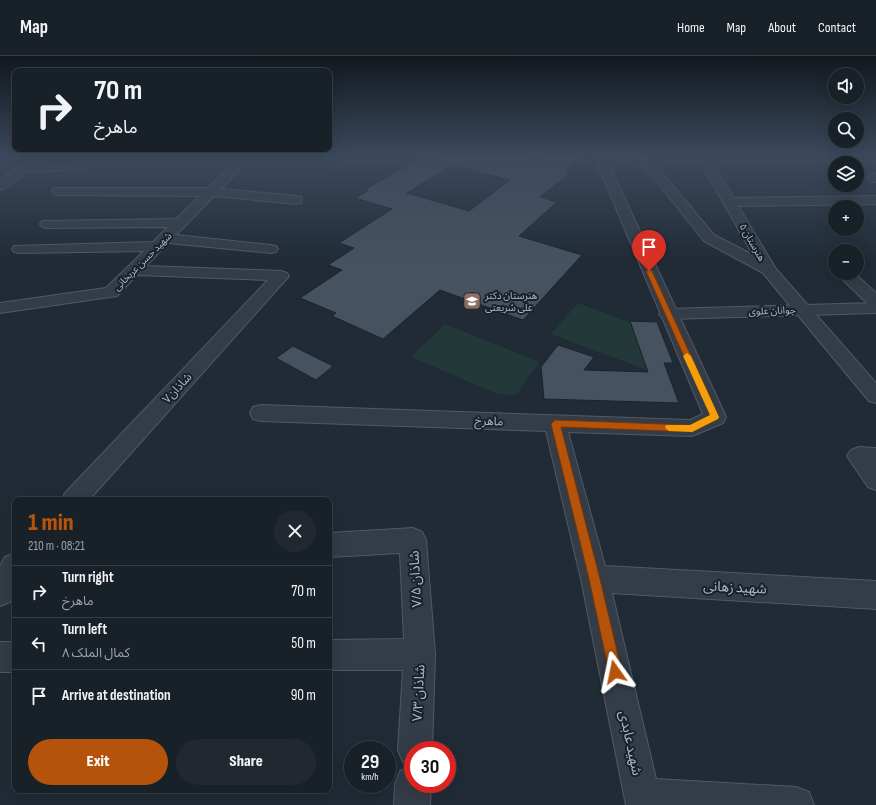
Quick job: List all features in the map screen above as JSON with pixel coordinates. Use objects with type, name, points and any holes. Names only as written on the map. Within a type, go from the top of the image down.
[{"type":"street","points":[[58,191],[211,192],[296,200]]},
{"type":"street","points":[[614,191],[668,314]]},
{"type":"street","points":[[671,191],[709,238],[769,271]]},
{"type":"street","name":"هنرستان ۵","points":[[723,191],[769,271],[876,396]]},
{"type":"street","name":"شهید حسن عربخانی","points":[[3,312],[111,292],[211,192]]},
{"type":"street","points":[[729,202],[876,200]]},
{"type":"street","points":[[47,224],[180,223]]},
{"type":"street","points":[[20,248],[161,242],[271,249]]},
{"type":"street","name":"شاذان۷","points":[[77,497],[281,276],[133,270]]},
{"type":"street","points":[[852,280],[876,302]]},
{"type":"street","name":"جوانان علوی","points":[[668,314],[876,308]]},
{"type":"street","name":"ماهرخ","points":[[261,413],[692,428],[715,417],[668,314]]},
{"type":"street","name":"شهید عابدی","points":[[555,424],[595,579],[643,801]]},
{"type":"street","points":[[876,457],[859,456],[876,480]]},
{"type":"street","name":"شاذان ۷/۵","points":[[332,545],[413,540],[420,654]]},
{"type":"street","name":"شهید زهانی","points":[[595,579],[876,595]]},
{"type":"street","name":"شاذان ۷/۳","points":[[332,655],[420,654],[415,741]]},
{"type":"street","points":[[0,657],[12,656]]},
{"type":"street","points":[[412,805],[413,793]]},
{"type":"street","points":[[643,801],[796,805]]},
{"type":"green space","points":[[578,303],[631,323],[649,362],[647,370],[551,334]]},
{"type":"green space","points":[[445,324],[540,362],[516,395],[497,394],[411,357]]},
{"type":"building","points":[[368,191],[410,191],[407,193],[469,211],[496,191],[547,191],[540,197],[557,202],[519,236],[582,255],[523,320],[440,290],[383,339],[332,316],[336,313],[300,298],[342,270],[328,265],[354,248],[339,243],[392,209],[355,198]]},
{"type":"building","points":[[630,321],[657,322],[673,363],[664,363],[679,403],[544,399],[541,367],[558,345],[594,357],[584,370],[648,372]]},
{"type":"building","points":[[293,346],[333,366],[316,380],[276,358]]},
{"type":"slow traffic","points":[[669,428],[692,428],[715,417],[687,356]]},
{"type":"place","name":"هنرستان دکتر علی شریعتی","points":[[472,301]]},
{"type":"route","points":[[615,672],[595,579],[555,424],[692,428],[715,417],[649,271]]}]
